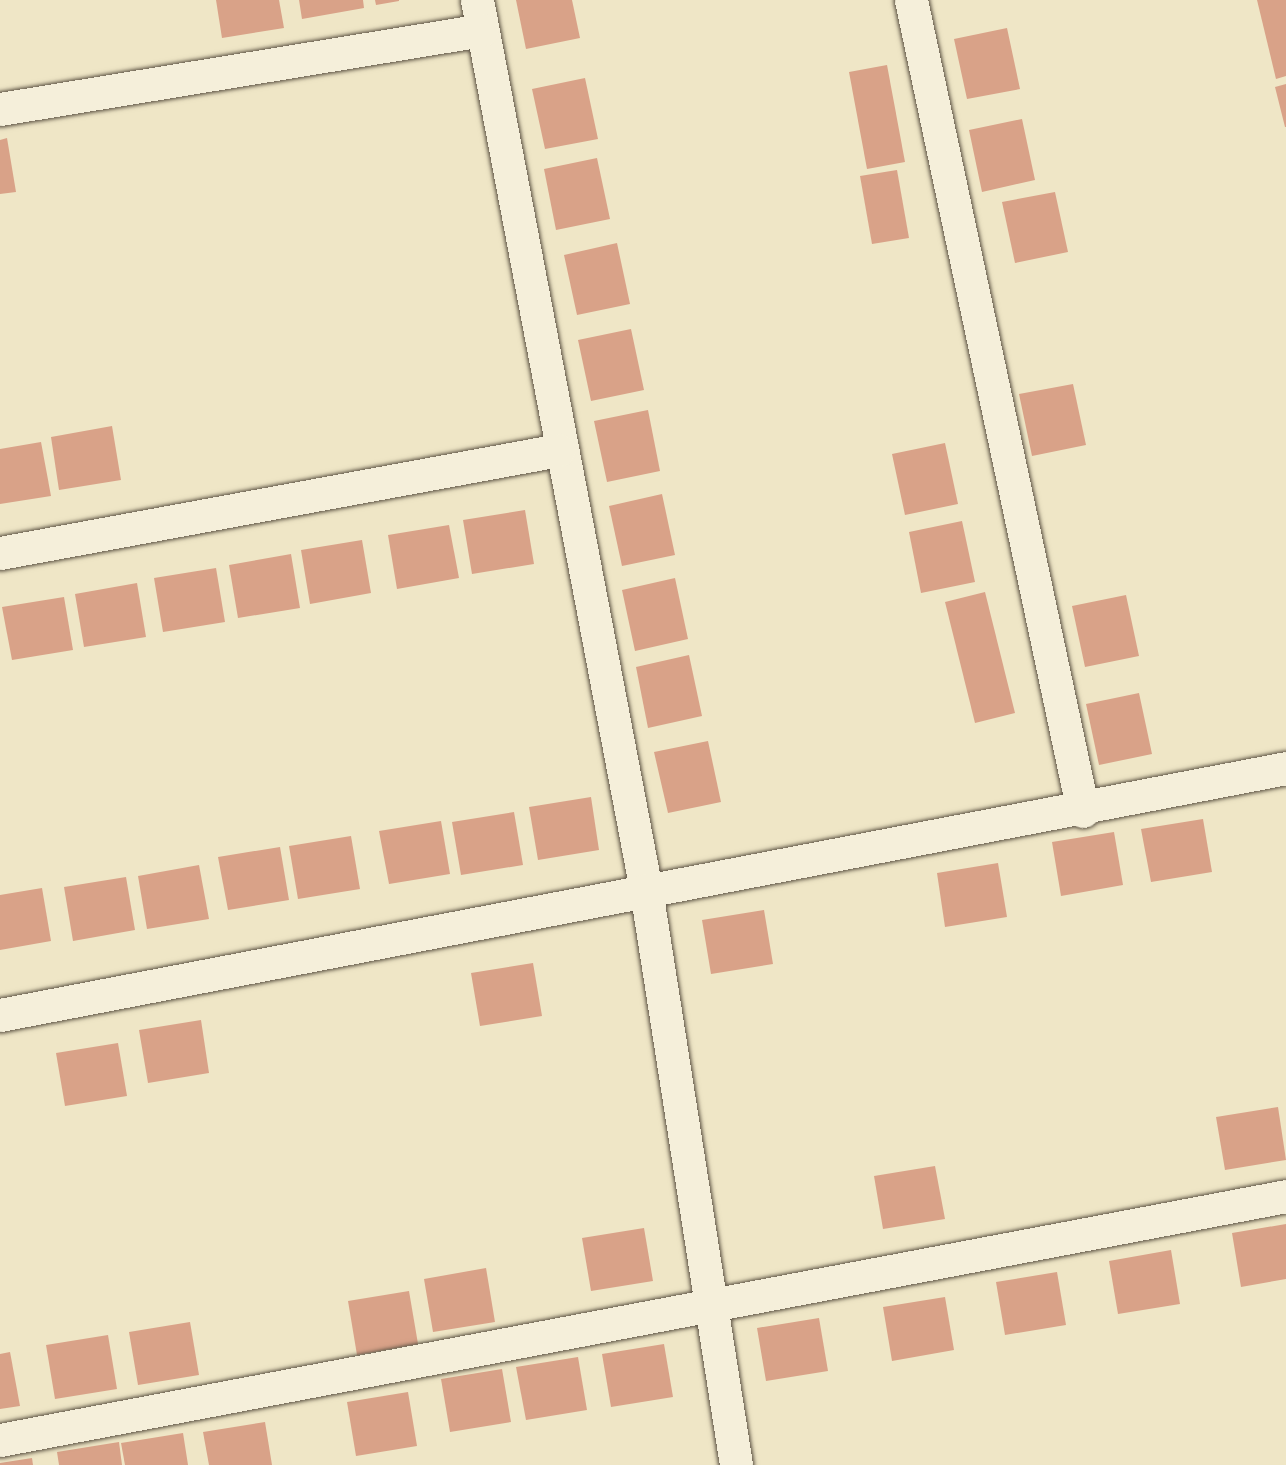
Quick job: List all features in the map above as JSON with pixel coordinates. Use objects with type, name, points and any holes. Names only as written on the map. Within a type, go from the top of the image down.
[{"type":"street","points":[[911,0],[1083,811]]},
{"type":"street","points":[[0,109],[479,15],[559,450],[646,890],[736,1465]]},
{"type":"street","points":[[0,553],[559,450]]},
{"type":"street","points":[[0,1016],[646,890],[1083,811],[1286,768]]},
{"type":"street","points":[[0,1440],[711,1308],[1286,1196]]},
{"type":"building","points":[[216,0],[279,0],[284,28],[222,38]]},
{"type":"building","points":[[299,0],[363,0],[364,8],[302,19]]},
{"type":"building","points":[[375,0],[399,0],[399,1],[376,5]]},
{"type":"building","points":[[516,0],[572,0],[580,38],[526,49]]},
{"type":"building","points":[[1257,0],[1286,0],[1286,76],[1276,79]]},
{"type":"building","points":[[1007,28],[1020,89],[967,99],[954,39]]},
{"type":"building","points":[[887,65],[905,162],[867,169],[849,72]]},
{"type":"building","points":[[585,78],[598,139],[545,149],[532,89]]},
{"type":"building","points":[[1286,84],[1286,127],[1285,127],[1275,87]]},
{"type":"building","points":[[1022,119],[1035,180],[982,192],[969,130]]},
{"type":"building","points":[[7,138],[16,192],[0,194],[0,140]]},
{"type":"building","points":[[597,158],[610,219],[556,230],[544,169]]},
{"type":"building","points":[[897,170],[909,238],[872,244],[860,176]]},
{"type":"building","points":[[1055,192],[1068,252],[1015,263],[1002,202]]},
{"type":"building","points":[[617,243],[630,304],[577,315],[564,255]]},
{"type":"building","points":[[631,329],[644,390],[591,401],[578,340]]},
{"type":"building","points":[[1073,384],[1086,445],[1032,456],[1019,394]]},
{"type":"building","points":[[648,410],[660,471],[607,482],[594,421]]},
{"type":"building","points":[[112,426],[121,480],[59,490],[51,437]]},
{"type":"building","points":[[41,442],[51,496],[0,504],[0,449]]},
{"type":"building","points":[[945,443],[958,504],[905,515],[892,454]]},
{"type":"building","points":[[662,494],[675,555],[622,566],[609,506]]},
{"type":"building","points":[[525,510],[534,564],[472,574],[463,520]]},
{"type":"building","points":[[962,521],[975,582],[921,593],[909,532]]},
{"type":"building","points":[[449,525],[459,578],[397,589],[388,535]]},
{"type":"building","points":[[362,540],[371,593],[310,604],[301,550]]},
{"type":"building","points":[[291,554],[300,608],[238,618],[229,565]]},
{"type":"building","points":[[216,568],[225,622],[163,632],[154,578]]},
{"type":"building","points":[[675,578],[688,639],[635,651],[622,590]]},
{"type":"building","points":[[137,583],[146,637],[84,647],[75,594]]},
{"type":"building","points":[[985,592],[1015,713],[975,723],[945,602]]},
{"type":"building","points":[[1126,595],[1139,656],[1085,667],[1072,606]]},
{"type":"building","points":[[64,597],[73,650],[12,660],[2,607]]},
{"type":"building","points":[[689,655],[702,716],[648,728],[636,667]]},
{"type":"building","points":[[1139,693],[1152,754],[1099,765],[1086,704]]},
{"type":"building","points":[[708,741],[721,802],[668,813],[654,752]]},
{"type":"building","points":[[591,797],[599,850],[538,860],[529,807]]},
{"type":"building","points":[[514,812],[523,865],[461,875],[452,822]]},
{"type":"building","points":[[1203,819],[1212,872],[1151,882],[1141,829]]},
{"type":"building","points":[[441,821],[450,874],[389,884],[379,831]]},
{"type":"building","points":[[1114,832],[1123,885],[1061,896],[1052,842]]},
{"type":"building","points":[[351,836],[360,889],[298,899],[289,846]]},
{"type":"building","points":[[280,847],[289,900],[228,910],[218,857]]},
{"type":"building","points":[[998,863],[1007,917],[945,927],[937,873]]},
{"type":"building","points":[[199,865],[209,919],[147,929],[138,876]]},
{"type":"building","points":[[126,877],[135,930],[73,941],[64,887]]},
{"type":"building","points":[[42,888],[51,941],[0,950],[0,895]]},
{"type":"building","points":[[764,910],[773,964],[711,974],[702,920]]},
{"type":"building","points":[[533,963],[542,1016],[480,1026],[471,973]]},
{"type":"building","points":[[201,1020],[209,1073],[148,1083],[139,1030]]},
{"type":"building","points":[[118,1043],[127,1096],[65,1106],[56,1053]]},
{"type":"building","points":[[1278,1107],[1286,1160],[1225,1170],[1216,1117]]},
{"type":"building","points":[[935,1166],[945,1219],[883,1229],[874,1176]]},
{"type":"building","points":[[1286,1224],[1286,1279],[1241,1287],[1232,1233]]},
{"type":"building","points":[[644,1228],[653,1281],[591,1291],[582,1238]]},
{"type":"building","points":[[1171,1250],[1180,1304],[1118,1314],[1109,1261]]},
{"type":"building","points":[[486,1268],[495,1322],[433,1332],[424,1279]]},
{"type":"building","points":[[1057,1272],[1066,1325],[1005,1335],[996,1282]]},
{"type":"building","points":[[409,1291],[418,1344],[357,1355],[348,1301]]},
{"type":"building","points":[[945,1297],[954,1350],[892,1361],[883,1307]]},
{"type":"building","points":[[819,1318],[828,1371],[766,1381],[757,1328]]},
{"type":"building","points":[[190,1322],[199,1375],[138,1385],[129,1332]]},
{"type":"building","points":[[108,1335],[117,1389],[55,1399],[46,1345]]},
{"type":"building","points":[[664,1344],[673,1397],[611,1407],[602,1354]]},
{"type":"building","points":[[10,1352],[20,1406],[0,1409],[0,1354]]},
{"type":"building","points":[[578,1357],[587,1410],[526,1420],[516,1367]]},
{"type":"building","points":[[502,1369],[511,1422],[450,1432],[441,1379]]},
{"type":"building","points":[[408,1392],[417,1446],[356,1456],[347,1402]]},
{"type":"building","points":[[265,1422],[272,1465],[209,1465],[203,1432]]},
{"type":"building","points":[[183,1433],[188,1465],[125,1465],[121,1443]]},
{"type":"building","points":[[119,1442],[122,1465],[59,1465],[57,1452]]},
{"type":"building","points":[[32,1458],[33,1465],[0,1465],[0,1463]]}]
